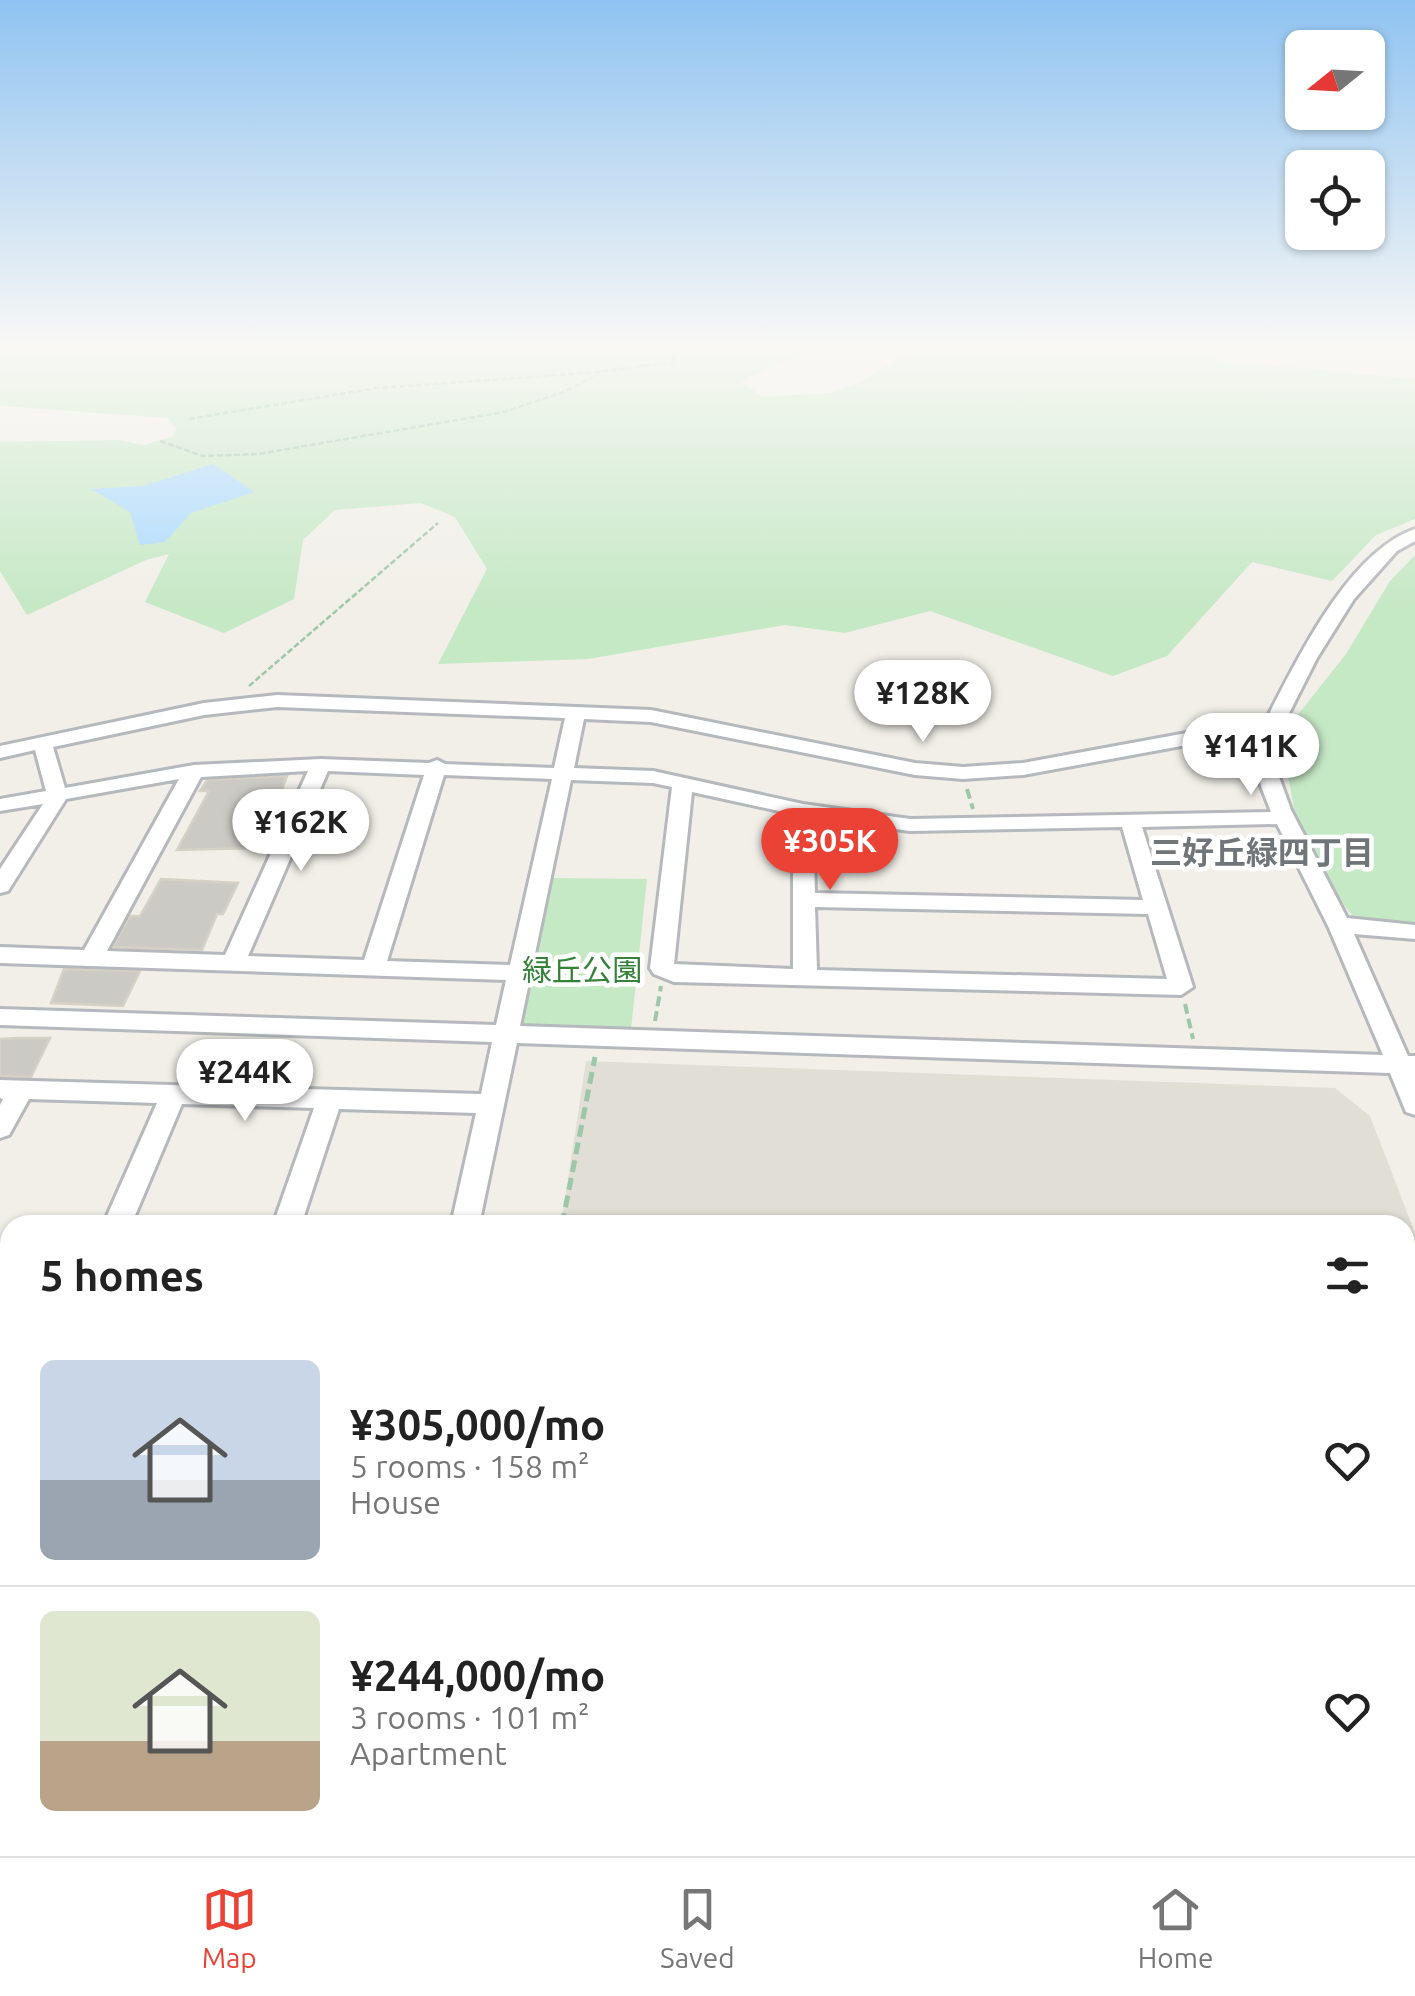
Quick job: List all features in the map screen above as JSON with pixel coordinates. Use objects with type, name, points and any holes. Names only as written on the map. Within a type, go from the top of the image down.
[{"type":"street","points":[[1415,534],[1401,540],[1355,584],[1263,745],[1262,759],[1286,818],[1407,1065],[1415,1106]]},
{"type":"street","points":[[0,752],[226,705],[278,701],[651,716],[915,769],[963,773],[1023,769],[1203,736],[1228,735],[1263,745]]},
{"type":"street","points":[[467,1215],[576,712]]},
{"type":"street","points":[[0,886],[58,796],[42,743]]},
{"type":"street","points":[[0,805],[194,771],[321,764],[563,772],[683,782],[880,823],[1286,818]]},
{"type":"street","points":[[233,963],[321,764]]},
{"type":"street","points":[[373,968],[437,766]]},
{"type":"street","points":[[92,957],[194,771]]},
{"type":"street","points":[[683,782],[662,968],[665,972],[1181,987],[1130,820]]},
{"type":"street","points":[[803,810],[805,976]]},
{"type":"street","points":[[804,900],[1156,908]]},
{"type":"street","points":[[1339,925],[1415,932]]},
{"type":"street","points":[[0,955],[520,972]]},
{"type":"street","points":[[0,1017],[1407,1065]]},
{"type":"street","points":[[0,1128],[10,1089],[492,1104]]},
{"type":"street","points":[[121,1215],[174,1095]]},
{"type":"street","points":[[290,1215],[330,1099]]},
{"type":"path","points":[[160,441],[200,456],[287,451],[378,434]]},
{"type":"path","points":[[226,705],[438,523]]},
{"type":"path","points":[[963,773],[977,823]]},
{"type":"path","points":[[652,1040],[665,972]]},
{"type":"path","points":[[1181,987],[1198,1058]]},
{"type":"path","points":[[564,1215],[599,1038]]},
{"type":"shaded area","points":[[586,1061],[1335,1088],[1370,1116],[1408,1215],[563,1215]]},
{"type":"green space","points":[[1415,434],[1415,519],[1376,535],[1332,581],[1252,562],[1167,656],[1113,676],[930,611],[845,633],[785,625],[588,659],[438,664],[487,569],[455,517],[421,503],[335,510],[303,540],[294,599],[224,633],[145,602],[169,554],[146,560],[27,615],[0,571],[0,442],[119,440],[144,445],[173,436]]},
{"type":"green space","points":[[1415,555],[1415,923],[1360,926],[1333,890],[1294,809],[1281,736],[1346,654],[1390,581]]},
{"type":"green space","name":"緑丘公園","points":[[546,878],[647,879],[631,1029],[513,1027]]},
{"type":"water","points":[[213,464],[255,492],[191,513],[165,542],[140,545],[130,512],[91,489],[143,486]]},
{"type":"building","points":[[287,776],[261,848],[177,850],[209,791],[200,791],[207,780]]},
{"type":"building","points":[[161,879],[238,883],[223,914],[217,914],[202,950],[113,947],[130,916],[140,916]]},
{"type":"building","points":[[64,969],[140,971],[123,1006],[51,1003]]},
{"type":"building","points":[[50,1038],[31,1077],[0,1076],[0,1039]]},
{"type":"district","name":"三好丘緑四丁目","points":[[1262,852]]}]
